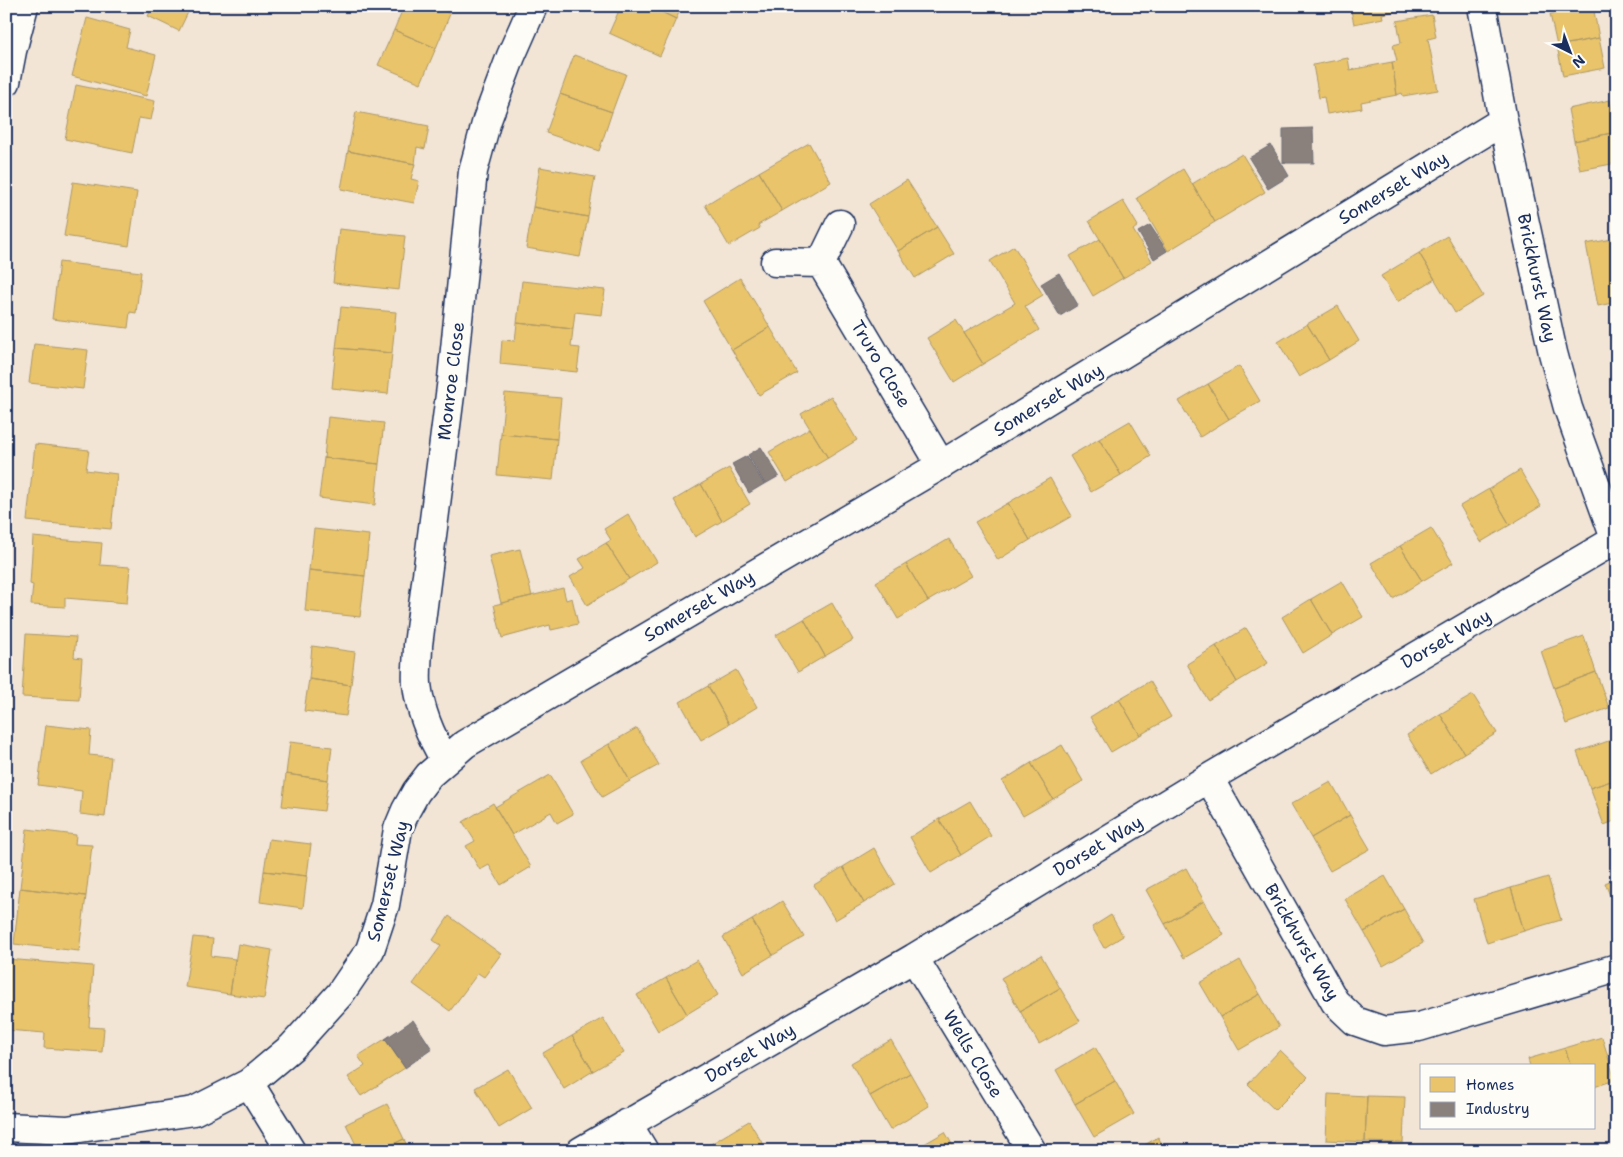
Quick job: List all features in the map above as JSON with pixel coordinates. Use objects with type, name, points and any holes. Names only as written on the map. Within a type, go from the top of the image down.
[{"type":"street","points":[[6,82],[12,50],[24,6]]},
{"type":"street","name":"Monroe Close","points":[[444,760],[428,728],[417,684],[418,645],[452,379],[473,171],[487,120],[532,6]]},
{"type":"street","name":"Brickhurst Way","points":[[1482,6],[1503,122],[1553,353],[1568,408],[1616,542]]},
{"type":"street","name":"Somerset Way","points":[[6,1127],[67,1141],[194,1111],[249,1083],[292,1047],[340,994],[370,950],[384,904],[398,829],[416,792],[444,760],[465,744],[941,464],[1503,122]]},
{"type":"street","points":[[775,262],[821,263],[840,224]]},
{"type":"street","name":"Truro Close","points":[[821,263],[941,464]]},
{"type":"street","name":"Dorset Way","points":[[581,1151],[914,958],[1209,778],[1616,542]]},
{"type":"street","name":"Brickhurst Way","points":[[1209,778],[1335,1002],[1355,1021],[1384,1031],[1419,1027],[1617,968]]},
{"type":"street","name":"Wells Close","points":[[914,958],[1032,1151]]},
{"type":"street","points":[[249,1083],[291,1151]]},
{"type":"street","points":[[627,1123],[644,1151]]},
{"type":"building: Homes","points":[[153,6],[191,6],[179,31],[148,16]]},
{"type":"building: Homes","points":[[404,6],[433,6],[450,14],[436,48],[394,30]]},
{"type":"building: Homes","points":[[621,6],[649,6],[676,19],[660,56],[609,33]]},
{"type":"building: Homes","points":[[649,6],[682,6],[676,19]]},
{"type":"building: Homes","points":[[1350,6],[1421,6],[1382,14],[1383,18],[1354,24]]},
{"type":"building: Homes","points":[[1593,6],[1599,38],[1557,46],[1550,14]]},
{"type":"building: Homes","points":[[1432,15],[1436,37],[1428,39],[1438,90],[1403,96],[1402,93],[1397,95],[1392,62],[1397,61],[1393,45],[1401,43],[1397,21]]},
{"type":"building: Homes","points":[[87,18],[130,30],[126,47],[156,55],[146,96],[72,76]]},
{"type":"building: Homes","points":[[394,30],[436,48],[421,83],[378,65]]},
{"type":"building: Homes","points":[[1599,38],[1605,68],[1563,76],[1557,46]]},
{"type":"building: Homes","points":[[574,55],[626,74],[612,112],[560,94]]},
{"type":"building: Homes","points":[[1348,58],[1350,70],[1392,62],[1397,95],[1361,102],[1362,108],[1327,114],[1324,97],[1319,98],[1313,65]]},
{"type":"building: Homes","points":[[76,85],[155,101],[151,120],[139,118],[132,153],[65,139]]},
{"type":"building: Homes","points":[[560,94],[612,112],[599,151],[546,133]]},
{"type":"building: Homes","points":[[1610,100],[1616,132],[1574,141],[1568,109]]},
{"type":"building: Homes","points":[[356,112],[429,126],[425,149],[417,147],[415,164],[348,151]]},
{"type":"building: Homes","points":[[1616,132],[1617,163],[1580,170],[1574,141]]},
{"type":"building: Homes","points":[[809,143],[831,182],[782,211],[759,172]]},
{"type":"building: Homes","points":[[348,151],[415,164],[411,179],[419,181],[414,203],[341,189]]},
{"type":"building: Homes","points":[[1242,154],[1265,192],[1215,222],[1192,184]]},
{"type":"building: Homes","points":[[540,167],[595,177],[588,217],[533,207]]},
{"type":"building: Homes","points":[[1183,169],[1215,222],[1168,251],[1137,198]]},
{"type":"building: Homes","points":[[759,172],[782,211],[758,225],[760,228],[729,246],[705,205]]},
{"type":"building: Homes","points":[[907,180],[937,227],[898,251],[869,204]]},
{"type":"building: Homes","points":[[73,182],[137,192],[129,246],[64,236]]},
{"type":"building: Homes","points":[[1123,201],[1138,226],[1133,230],[1152,261],[1123,278],[1089,221]]},
{"type":"building: Homes","points":[[533,207],[588,217],[580,257],[526,248]]},
{"type":"building: Homes","points":[[937,227],[954,254],[915,278],[898,251]]},
{"type":"building: Homes","points":[[339,229],[405,236],[399,290],[333,283]]},
{"type":"building: Homes","points":[[1447,236],[1483,296],[1455,313],[1419,253]]},
{"type":"building: Homes","points":[[1617,238],[1617,302],[1598,306],[1586,244]]},
{"type":"building: Homes","points":[[1100,239],[1123,278],[1093,296],[1070,256]]},
{"type":"building: Homes","points":[[1014,246],[1043,295],[1025,306],[1039,330],[983,364],[964,333],[1015,303],[990,261]]},
{"type":"building: Homes","points":[[1419,253],[1435,279],[1397,302],[1381,276]]},
{"type":"building: Homes","points":[[59,262],[141,272],[136,313],[130,312],[128,328],[52,319]]},
{"type":"building: Homes","points":[[740,278],[770,327],[732,350],[703,301]]},
{"type":"building: Homes","points":[[522,281],[605,290],[602,315],[575,312],[573,329],[517,323]]},
{"type":"building: Homes","points":[[1338,306],[1359,341],[1329,360],[1307,324]]},
{"type":"building: Homes","points":[[341,307],[396,312],[392,353],[336,348]]},
{"type":"building: Homes","points":[[956,320],[983,364],[954,382],[927,338]]},
{"type":"building: Homes","points":[[517,323],[573,329],[571,347],[580,348],[577,372],[500,364],[502,340],[515,341]]},
{"type":"building: Homes","points":[[1307,324],[1329,360],[1299,377],[1278,342]]},
{"type":"building: Homes","points":[[770,327],[797,373],[759,395],[732,350]]},
{"type":"building: Homes","points":[[34,344],[88,350],[83,389],[29,383]]},
{"type":"building: Homes","points":[[336,348],[392,353],[388,394],[332,388]]},
{"type":"building: Homes","points":[[1239,366],[1260,401],[1229,419],[1208,384]]},
{"type":"building: Homes","points":[[1208,384],[1229,419],[1200,437],[1179,401]]},
{"type":"building: Homes","points":[[505,393],[561,398],[557,439],[501,434]]},
{"type":"building: Homes","points":[[831,396],[857,440],[828,458],[801,414]]},
{"type":"building: Homes","points":[[328,417],[384,423],[379,464],[324,458]]},
{"type":"building: Homes","points":[[1130,421],[1151,456],[1121,475],[1099,439]]},
{"type":"building: Homes","points":[[810,428],[828,458],[787,482],[769,452]]},
{"type":"building: Homes","points":[[501,434],[557,439],[553,480],[497,475]]},
{"type":"building: Homes","points":[[1099,439],[1121,475],[1091,492],[1070,456]]},
{"type":"building: Homes","points":[[35,444],[89,450],[86,470],[117,474],[111,529],[27,521]]},
{"type":"building: Homes","points":[[324,458],[379,464],[375,505],[319,498]]},
{"type":"building: Homes","points":[[729,468],[750,504],[722,521],[701,484]]},
{"type":"building: Homes","points":[[1520,470],[1541,506],[1510,525],[1489,489]]},
{"type":"building: Homes","points":[[1050,478],[1072,516],[1030,540],[1008,503]]},
{"type":"building: Homes","points":[[701,484],[722,521],[695,537],[674,500]]},
{"type":"building: Homes","points":[[1489,489],[1510,525],[1481,542],[1460,506]]},
{"type":"building: Homes","points":[[1008,503],[1030,540],[998,560],[975,522]]},
{"type":"building: Homes","points":[[628,514],[657,562],[629,579],[606,543],[611,540],[604,529]]},
{"type":"building: Homes","points":[[1431,528],[1453,563],[1422,581],[1400,546]]},
{"type":"building: Homes","points":[[314,529],[369,535],[365,576],[309,570]]},
{"type":"building: Homes","points":[[33,537],[102,543],[100,565],[130,567],[127,603],[65,598],[65,607],[31,605],[33,585],[30,584]]},
{"type":"building: Homes","points":[[949,539],[971,576],[928,601],[906,564]]},
{"type":"building: Homes","points":[[606,543],[629,579],[587,605],[570,577],[585,568],[579,559]]},
{"type":"building: Homes","points":[[1400,546],[1422,581],[1393,599],[1371,563]]},
{"type":"building: Homes","points":[[520,549],[532,596],[501,603],[489,556]]},
{"type":"building: Homes","points":[[906,564],[928,601],[898,619],[876,582]]},
{"type":"building: Homes","points":[[309,570],[365,576],[360,617],[305,611]]},
{"type":"building: Homes","points":[[1342,581],[1363,617],[1332,635],[1311,599]]},
{"type":"building: Homes","points":[[563,588],[566,600],[572,598],[578,624],[551,630],[550,625],[502,638],[494,605]]},
{"type":"building: Homes","points":[[1311,599],[1332,635],[1303,653],[1282,617]]},
{"type":"building: Homes","points":[[832,603],[853,640],[825,656],[804,619]]},
{"type":"building: Homes","points":[[804,619],[825,656],[798,672],[776,635]]},
{"type":"building: Homes","points":[[1246,628],[1268,663],[1237,682],[1216,646]]},
{"type":"building: Homes","points":[[26,634],[76,637],[74,657],[82,658],[79,700],[22,697]]},
{"type":"building: Homes","points":[[1584,636],[1596,672],[1554,688],[1541,651]]},
{"type":"building: Homes","points":[[312,646],[355,652],[351,685],[309,679]]},
{"type":"building: Homes","points":[[1216,646],[1237,682],[1208,700],[1187,664]]},
{"type":"building: Homes","points":[[736,670],[757,707],[729,724],[708,686]]},
{"type":"building: Homes","points":[[1596,672],[1609,708],[1566,724],[1554,688]]},
{"type":"building: Homes","points":[[309,679],[351,685],[346,716],[304,711]]},
{"type":"building: Homes","points":[[1150,681],[1171,717],[1140,735],[1119,699]]},
{"type":"building: Homes","points":[[708,686],[729,724],[701,740],[680,702]]},
{"type":"building: Homes","points":[[1473,695],[1497,733],[1464,753],[1440,714]]},
{"type":"building: Homes","points":[[1119,699],[1140,735],[1111,752],[1090,717]]},
{"type":"building: Homes","points":[[1440,714],[1464,753],[1431,774],[1407,735]]},
{"type":"building: Homes","points":[[46,725],[91,730],[89,755],[111,757],[105,817],[80,814],[82,791],[38,785]]},
{"type":"building: Homes","points":[[637,728],[659,765],[630,781],[609,744]]},
{"type":"building: Homes","points":[[1617,738],[1617,779],[1590,788],[1577,752]]},
{"type":"building: Homes","points":[[290,742],[332,747],[328,780],[286,774]]},
{"type":"building: Homes","points":[[609,744],[630,781],[602,797],[581,760]]},
{"type":"building: Homes","points":[[1062,745],[1083,781],[1053,799],[1031,763]]},
{"type":"building: Homes","points":[[1031,763],[1053,799],[1023,816],[1002,781]]},
{"type":"building: Homes","points":[[286,774],[328,780],[324,811],[282,806]]},
{"type":"building: Homes","points":[[550,775],[573,814],[557,823],[551,812],[512,835],[495,807]]},
{"type":"building: Homes","points":[[1617,779],[1617,820],[1604,825],[1590,788]]},
{"type":"building: Homes","points":[[1331,782],[1350,815],[1311,838],[1291,804]]},
{"type":"building: Homes","points":[[970,801],[991,836],[961,855],[939,819]]},
{"type":"building: Homes","points":[[493,803],[531,867],[501,885],[489,865],[480,870],[466,846],[475,841],[463,822]]},
{"type":"building: Homes","points":[[1350,815],[1370,849],[1330,871],[1311,838]]},
{"type":"building: Homes","points":[[939,819],[961,855],[931,873],[910,837]]},
{"type":"building: Homes","points":[[27,829],[76,835],[75,844],[92,845],[86,896],[20,888]]},
{"type":"building: Homes","points":[[269,839],[311,844],[307,876],[264,871]]},
{"type":"building: Homes","points":[[874,848],[895,884],[864,903],[843,867]]},
{"type":"building: Homes","points":[[843,867],[864,903],[835,920],[814,885]]},
{"type":"building: Homes","points":[[1186,868],[1204,901],[1165,924],[1146,890]]},
{"type":"building: Homes","points":[[264,871],[307,876],[303,908],[260,902]]},
{"type":"building: Homes","points":[[1385,876],[1404,909],[1364,932],[1345,899]]},
{"type":"building: Homes","points":[[1548,877],[1561,920],[1524,931],[1511,888]]},
{"type":"building: Homes","points":[[1617,878],[1617,913],[1605,883]]},
{"type":"building: Homes","points":[[20,888],[86,896],[79,951],[14,944]]},
{"type":"building: Homes","points":[[1511,888],[1524,931],[1487,943],[1474,899]]},
{"type":"building: Homes","points":[[782,901],[804,937],[773,955],[752,920]]},
{"type":"building: Homes","points":[[1204,901],[1224,935],[1184,958],[1165,924]]},
{"type":"building: Homes","points":[[1404,909],[1423,943],[1383,966],[1364,932]]},
{"type":"building: Homes","points":[[1111,915],[1123,936],[1104,948],[1092,927]]},
{"type":"building: Homes","points":[[449,916],[501,954],[484,977],[478,973],[450,1011],[413,984],[441,946],[433,940]]},
{"type":"building: Homes","points":[[752,920],[773,955],[743,973],[723,937]]},
{"type":"building: Homes","points":[[193,937],[213,939],[211,956],[235,959],[230,994],[185,987]]},
{"type":"building: Homes","points":[[238,944],[272,950],[264,999],[230,994]]},
{"type":"building: Homes","points":[[1041,955],[1060,988],[1020,1011],[1001,978]]},
{"type":"building: Homes","points":[[6,959],[93,966],[89,1027],[104,1028],[102,1052],[44,1048],[45,1033],[6,1030]]},
{"type":"building: Homes","points":[[697,960],[718,995],[687,1014],[666,978]]},
{"type":"building: Homes","points":[[1240,960],[1260,994],[1220,1017],[1200,983]]},
{"type":"building: Homes","points":[[666,978],[687,1014],[658,1031],[637,995]]},
{"type":"building: Homes","points":[[1060,988],[1080,1021],[1039,1044],[1020,1011]]},
{"type":"building: Homes","points":[[1260,994],[1279,1027],[1239,1050],[1220,1017]]},
{"type":"building: Homes","points":[[603,1018],[624,1053],[593,1071],[572,1036]]},
{"type":"building: Homes","points":[[572,1036],[593,1071],[564,1089],[543,1053]]},
{"type":"building: Homes","points":[[1602,1037],[1615,1080],[1596,1086],[1596,1064],[1570,1064],[1565,1048]]},
{"type":"building: Homes","points":[[385,1039],[405,1068],[361,1096],[348,1077],[365,1066],[358,1056]]},
{"type":"building: Homes","points":[[891,1040],[910,1073],[870,1096],[851,1063]]},
{"type":"building: Homes","points":[[1095,1047],[1115,1081],[1075,1104],[1056,1070]]},
{"type":"building: Homes","points":[[1565,1048],[1570,1064],[1529,1064],[1528,1059]]},
{"type":"building: Homes","points":[[1280,1050],[1308,1077],[1275,1110],[1248,1084]]},
{"type":"building: Homes","points":[[508,1069],[532,1108],[499,1128],[475,1088]]},
{"type":"building: Homes","points":[[910,1073],[929,1106],[890,1130],[870,1096]]},
{"type":"building: Homes","points":[[1115,1081],[1134,1114],[1094,1137],[1075,1104]]},
{"type":"building: Homes","points":[[1328,1094],[1367,1096],[1365,1142],[1326,1140]]},
{"type":"building: Homes","points":[[1367,1096],[1405,1097],[1403,1143],[1365,1142]]},
{"type":"building: Homes","points":[[387,1104],[404,1139],[378,1151],[359,1151],[346,1124]]},
{"type":"building: Homes","points":[[749,1121],[767,1151],[713,1151],[709,1145]]},
{"type":"building: Homes","points":[[945,1132],[956,1151],[912,1151]]},
{"type":"building: Homes","points":[[1158,1137],[1166,1151],[1135,1151]]},
{"type":"building: Homes","points":[[404,1139],[409,1151],[378,1151]]},
{"type":"building: Industry","points":[[1313,128],[1314,163],[1283,163],[1283,129]]},
{"type":"building: Industry","points":[[1271,145],[1289,176],[1268,189],[1249,158]]},
{"type":"building: Industry","points":[[1150,225],[1167,251],[1154,259],[1138,232]]},
{"type":"building: Industry","points":[[1059,273],[1078,305],[1060,316],[1041,284]]},
{"type":"building: Industry","points":[[761,447],[779,476],[765,484],[748,455]]},
{"type":"building: Industry","points":[[747,456],[764,484],[749,493],[732,464]]},
{"type":"building: Industry","points":[[413,1020],[432,1049],[405,1068],[385,1039]]}]
